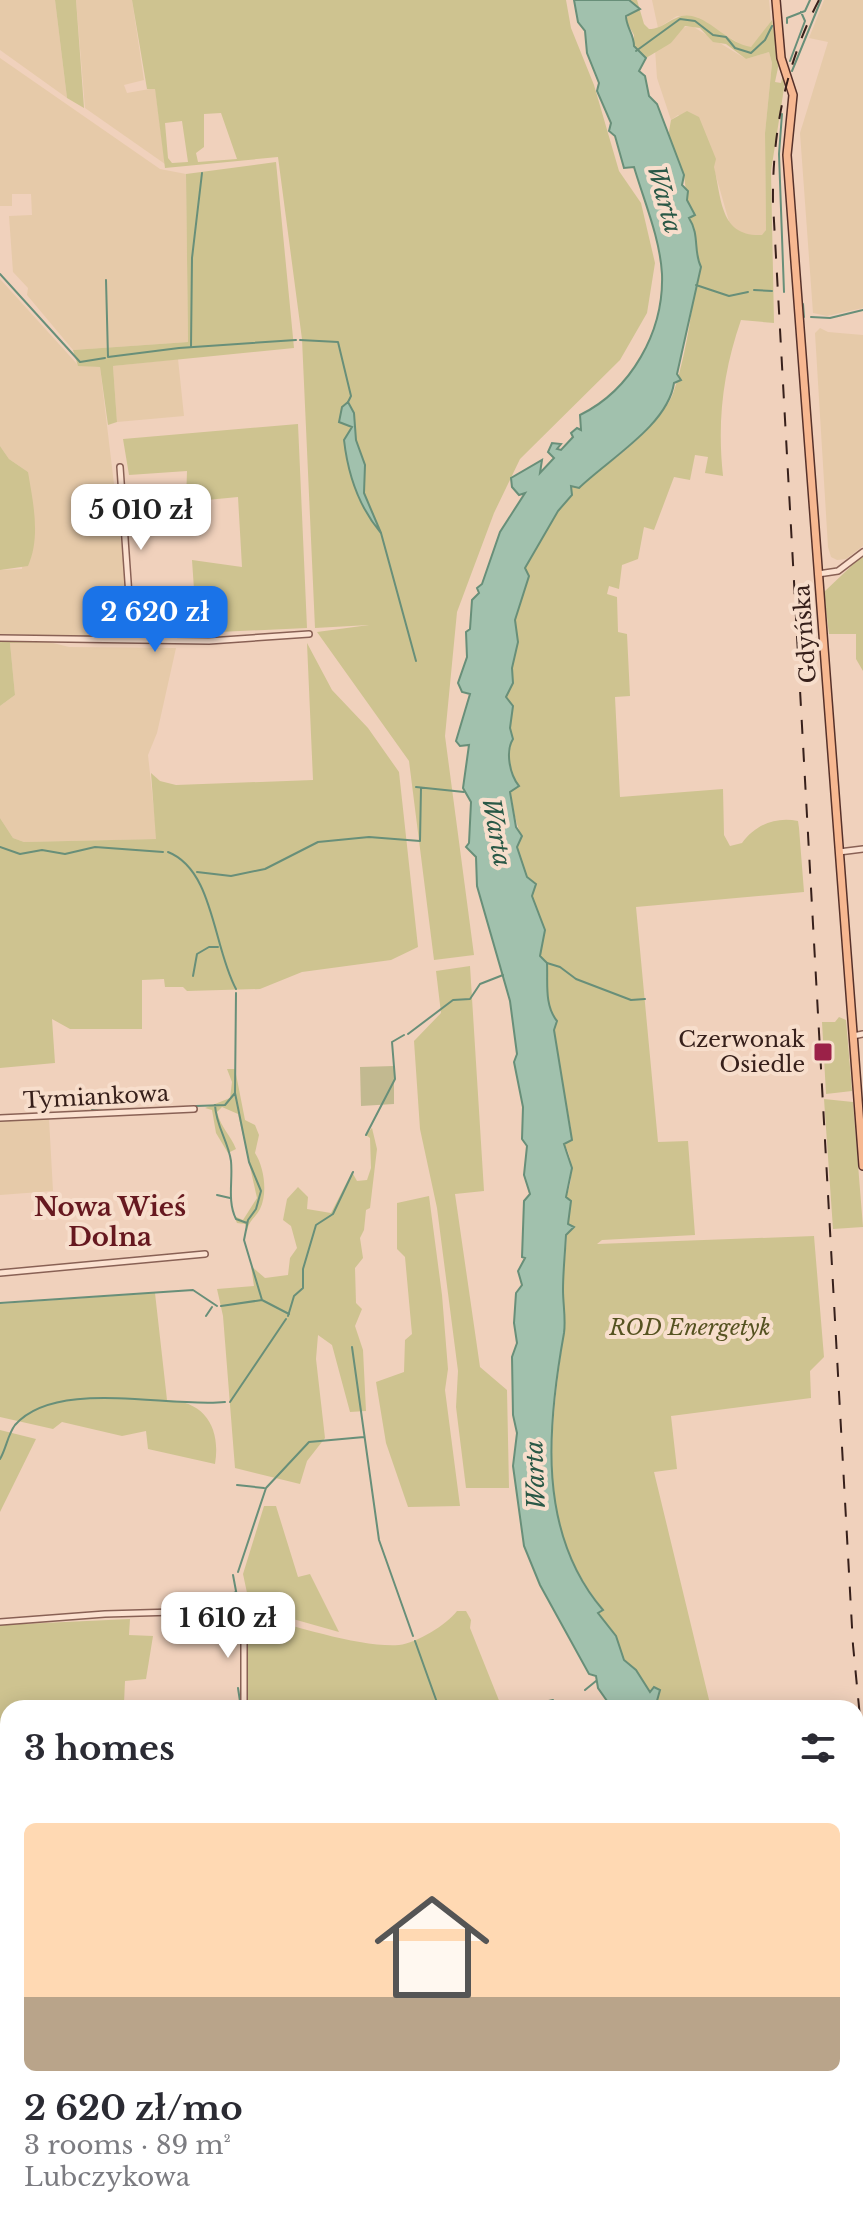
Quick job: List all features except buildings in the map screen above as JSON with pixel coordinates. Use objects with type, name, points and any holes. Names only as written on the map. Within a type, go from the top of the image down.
[{"type":"main road","name":"Gdyńska","points":[[776,0],[781,58],[793,99],[787,155],[863,1166]]},
{"type":"street","points":[[120,467],[132,639]]},
{"type":"street","points":[[818,574],[836,572],[863,552]]},
{"type":"street","points":[[0,638],[209,641],[309,634]]},
{"type":"street","points":[[839,852],[863,849]]},
{"type":"street","points":[[853,1036],[863,1034]]},
{"type":"street","name":"Tymiankowa","points":[[0,1118],[194,1109]]},
{"type":"street","points":[[0,1273],[205,1254]]},
{"type":"street","points":[[0,1622],[105,1614],[244,1610],[244,1700]]},
{"type":"shaded area","points":[[0,0],[55,0],[67,98],[0,50]]},
{"type":"shaded area","points":[[76,0],[132,0],[144,80],[124,85],[127,93],[155,88],[165,164],[85,108]]},
{"type":"shaded area","points":[[652,0],[769,0],[771,21],[756,42],[746,47],[691,16],[677,16],[658,28]]},
{"type":"shaded area","points":[[824,0],[863,0],[863,308],[827,316],[813,313],[800,133],[828,42],[809,38]]},
{"type":"shaded area","points":[[692,26],[746,59],[769,52],[772,63],[765,133],[766,230],[763,235],[744,236],[730,225],[702,127],[678,115],[671,120],[657,78],[655,49],[671,43],[680,28]]},
{"type":"shaded area","points":[[0,58],[160,169],[186,174],[188,342],[73,350],[27,295],[28,288],[13,272],[9,216],[32,215],[31,194],[12,194],[12,206],[0,206]]},
{"type":"shaded area","points":[[0,279],[78,365],[100,367],[130,630],[125,638],[0,634],[0,570],[22,569],[28,472],[9,459],[0,446]]},
{"type":"shaded area","points":[[820,328],[828,332],[863,335],[863,546],[846,559],[837,560],[831,557],[828,547],[815,333]]},
{"type":"shaded area","points":[[178,359],[184,416],[117,422],[113,366]]},
{"type":"shaded area","points":[[49,642],[69,647],[176,648],[157,733],[148,755],[157,839],[24,842],[13,838],[0,818],[0,706],[15,695],[10,643]]},
{"type":"shaded area","points":[[394,1066],[394,1104],[361,1106],[360,1067]]},
{"type":"shaded area","points":[[49,1119],[53,1191],[0,1195],[0,1121]]},
{"type":"green space","points":[[55,0],[76,0],[84,108],[67,98]]},
{"type":"green space","points":[[132,0],[566,0],[571,28],[594,85],[619,171],[641,203],[655,263],[647,313],[620,360],[520,459],[494,513],[457,612],[445,736],[474,955],[434,960],[409,761],[317,632],[369,625],[315,628],[302,339],[278,157],[165,168],[155,89],[147,89]],"holes":[[[221,113],[237,159],[198,162],[196,153],[204,147],[204,114]],[[182,121],[188,162],[172,163],[168,158],[165,123]]]},
{"type":"green space","name":"ROD Energetyk","points":[[629,0],[637,0],[644,24],[649,29],[680,16],[692,16],[751,47],[772,20],[779,63],[775,82],[781,83],[783,74],[785,82],[771,171],[774,323],[741,320],[723,397],[723,476],[705,473],[708,457],[695,455],[690,480],[674,477],[654,530],[644,527],[638,559],[622,565],[619,589],[609,586],[607,594],[617,597],[618,632],[627,634],[630,696],[615,697],[620,797],[723,789],[724,835],[730,846],[742,843],[760,827],[774,821],[798,821],[799,828],[804,892],[636,907],[658,1142],[688,1141],[695,1235],[602,1240],[597,1244],[814,1236],[824,1357],[810,1371],[811,1398],[671,1416],[677,1469],[654,1472],[709,1700],[652,1700],[650,1693],[624,1660],[616,1636],[598,1613],[603,1609],[581,1577],[566,1544],[557,1510],[552,1441],[564,1325],[566,1197],[571,1170],[570,1156],[564,1144],[571,1129],[547,995],[547,963],[540,956],[545,931],[538,919],[517,847],[522,836],[515,816],[509,772],[513,706],[506,697],[513,683],[512,669],[518,642],[515,620],[529,576],[525,568],[558,510],[572,496],[571,486],[598,472],[628,448],[665,408],[672,396],[683,359],[695,277],[694,232],[689,218],[695,215],[687,200],[684,175],[668,137],[671,120],[687,111],[699,117],[716,159],[714,167],[719,192],[730,223],[748,234],[762,235],[766,230],[765,133],[772,63],[769,52],[746,59],[726,44],[713,42],[700,28],[685,26],[671,43],[646,58],[634,46],[634,35],[626,21],[632,5]]},
{"type":"green space","points":[[276,162],[294,348],[113,366],[117,422],[108,425],[100,367],[78,366],[73,350],[188,342],[186,174]]},
{"type":"green space","points":[[298,424],[307,628],[197,633],[192,560],[242,567],[238,497],[186,502],[187,471],[129,475],[123,439]]},
{"type":"green space","points":[[0,446],[9,459],[28,472],[35,531],[28,566],[0,570]]},
{"type":"green space","points":[[863,555],[863,671],[856,659],[856,634],[829,634],[824,592]]},
{"type":"green space","points":[[0,640],[49,642],[10,643],[15,695],[0,706]]},
{"type":"green space","points":[[307,643],[332,690],[368,728],[399,772],[418,947],[391,960],[302,972],[260,989],[187,991],[183,987],[165,987],[164,979],[142,980],[142,1029],[70,1029],[52,1019],[55,1063],[0,1068],[0,818],[13,838],[24,842],[156,839],[151,773],[160,781],[176,785],[313,780]]},
{"type":"green space","points":[[470,966],[484,1191],[455,1194],[480,1367],[507,1390],[509,1488],[466,1488],[456,1407],[458,1371],[437,1208],[420,1129],[414,1041],[441,1013],[436,971]]},
{"type":"green space","points":[[839,1017],[846,1020],[852,1091],[826,1094],[822,1022],[835,1022]]},
{"type":"green space","points":[[227,1069],[235,1069],[245,1120],[255,1125],[259,1135],[255,1153],[263,1173],[264,1195],[247,1231],[245,1224],[237,1223],[234,1216],[243,1220],[257,1198],[238,1114],[222,1107],[217,1112],[236,1149],[228,1153],[216,1133],[212,1110],[205,1108],[230,1098],[232,1082]]},
{"type":"green space","points":[[824,1099],[853,1102],[863,1227],[833,1229]]},
{"type":"green space","points":[[372,1128],[377,1149],[370,1208],[366,1210],[360,1238],[363,1258],[355,1268],[356,1303],[362,1309],[355,1326],[363,1350],[366,1411],[350,1412],[332,1345],[318,1335],[316,1359],[325,1438],[307,1461],[300,1484],[235,1468],[223,1316],[217,1289],[254,1286],[251,1266],[265,1278],[288,1275],[290,1258],[297,1248],[291,1226],[283,1220],[287,1199],[298,1187],[308,1197],[307,1209],[331,1213],[352,1172],[357,1181],[367,1180],[371,1168],[370,1138],[366,1135]]},
{"type":"green space","points":[[429,1196],[442,1295],[448,1369],[445,1390],[460,1506],[408,1507],[386,1443],[376,1382],[404,1372],[405,1340],[412,1334],[405,1257],[397,1249],[397,1203]]},
{"type":"green space","points":[[155,1293],[167,1400],[191,1405],[208,1419],[215,1439],[215,1464],[148,1449],[146,1431],[122,1436],[62,1422],[53,1429],[0,1417],[0,1304]]},
{"type":"green space","points":[[0,1430],[36,1439],[0,1512]]},
{"type":"green space","points":[[264,1506],[276,1506],[298,1577],[310,1574],[339,1632],[250,1607],[243,1574]]},
{"type":"green space","points":[[457,1611],[466,1611],[499,1700],[248,1700],[248,1613],[345,1639],[383,1645],[414,1641],[446,1622]]},
{"type":"green space","points":[[130,1619],[129,1635],[153,1636],[146,1679],[125,1681],[124,1700],[0,1700],[0,1625]]},
{"type":"water","name":"Warta","points":[[574,0],[629,0],[640,9],[626,16],[626,20],[634,46],[646,58],[639,71],[645,76],[649,96],[657,104],[684,175],[682,185],[688,191],[687,200],[695,215],[689,218],[701,267],[677,374],[681,380],[674,383],[661,413],[636,440],[579,488],[571,486],[572,495],[558,511],[525,568],[529,576],[515,620],[518,642],[512,668],[513,683],[506,697],[513,706],[510,728],[513,739],[509,750],[513,776],[519,786],[510,792],[516,827],[522,836],[517,847],[527,877],[536,884],[532,896],[545,930],[540,956],[547,963],[548,1001],[557,1021],[554,1030],[572,1140],[564,1144],[572,1168],[566,1197],[571,1201],[568,1224],[574,1227],[566,1235],[563,1283],[565,1328],[551,1442],[557,1513],[567,1547],[582,1580],[603,1610],[598,1613],[616,1636],[624,1660],[636,1670],[650,1692],[654,1687],[660,1690],[657,1700],[606,1700],[598,1688],[596,1676],[589,1674],[540,1585],[524,1546],[513,1466],[517,1433],[513,1415],[512,1357],[517,1343],[514,1323],[516,1293],[522,1285],[518,1271],[525,1258],[522,1257],[524,1201],[530,1194],[524,1175],[527,1146],[522,1139],[523,1107],[514,1062],[517,1054],[510,1001],[477,886],[476,857],[466,847],[469,843],[471,802],[463,788],[469,745],[460,746],[456,741],[470,694],[462,692],[458,683],[467,657],[466,632],[470,629],[472,600],[479,593],[477,588],[482,584],[500,532],[525,493],[519,495],[512,487],[511,478],[542,460],[540,473],[554,458],[548,452],[552,443],[561,444],[557,449],[561,450],[573,437],[571,433],[577,428],[581,430],[580,415],[615,391],[629,375],[650,338],[661,296],[661,260],[651,220],[634,167],[624,168],[615,136],[609,131],[611,123],[597,91],[599,83],[587,53],[585,31],[578,22]]},
{"type":"water","points":[[348,402],[354,413],[356,440],[365,465],[364,493],[381,533],[360,501],[348,466],[344,440],[352,427],[339,422],[342,407]]},
{"type":"waterway","points":[[787,23],[787,18],[805,11],[810,0]]},
{"type":"waterway","points":[[792,71],[821,0]]},
{"type":"waterway","points":[[790,61],[805,21],[801,12]]},
{"type":"waterway","points":[[636,51],[680,19],[695,21],[713,35],[726,37],[735,48],[751,53],[765,40],[772,26]]},
{"type":"waterway","points":[[782,114],[779,154],[784,292]]},
{"type":"waterway","points":[[191,347],[192,258],[202,173]]},
{"type":"waterway","points":[[0,274],[80,362],[105,358]]},
{"type":"waterway","points":[[106,280],[108,357],[179,348],[296,340]]},
{"type":"waterway","points":[[696,285],[729,296],[748,292]]},
{"type":"waterway","points":[[754,290],[772,291]]},
{"type":"waterway","points":[[803,304],[804,317]]},
{"type":"waterway","points":[[811,317],[830,318],[863,310]]},
{"type":"waterway","points":[[300,340],[338,342],[351,396],[348,402]]},
{"type":"waterway","points":[[381,533],[416,661]]},
{"type":"waterway","points":[[416,787],[464,792]]},
{"type":"waterway","points":[[197,872],[231,876],[265,869],[318,842],[369,837],[420,841],[421,788]]},
{"type":"waterway","points":[[0,847],[20,854],[42,850],[65,854],[95,847],[163,852]]},
{"type":"waterway","points":[[168,852],[183,861],[204,892],[236,989]]},
{"type":"waterway","points":[[193,976],[197,954],[209,947],[218,947]]},
{"type":"waterway","points":[[547,963],[560,967],[576,979],[631,1000],[645,999]]},
{"type":"waterway","points":[[408,1034],[453,1000],[470,999],[480,984],[503,975]]},
{"type":"waterway","points":[[236,993],[235,1093],[249,1162],[261,1191],[256,1209],[248,1220],[244,1240],[262,1300],[289,1314]]},
{"type":"waterway","points":[[366,1135],[395,1079],[392,1042],[404,1035]]},
{"type":"waterway","points":[[196,1106],[225,1105],[235,1093]]},
{"type":"waterway","points":[[215,1105],[231,1161],[233,1212],[236,1219],[247,1223]]},
{"type":"waterway","points":[[92,1110],[103,1111]]},
{"type":"waterway","points":[[288,1316],[294,1296],[303,1288],[303,1269],[316,1225],[333,1214],[353,1172]]},
{"type":"waterway","points":[[217,1195],[230,1198]]},
{"type":"waterway","points":[[0,1303],[193,1290],[217,1306]]},
{"type":"waterway","points":[[221,1306],[262,1300]]},
{"type":"waterway","points":[[206,1316],[212,1307]]},
{"type":"waterway","points":[[230,1402],[286,1319]]},
{"type":"waterway","points":[[352,1347],[379,1540],[413,1636]]},
{"type":"waterway","points":[[0,1459],[15,1425],[33,1411],[57,1402],[113,1398],[225,1402]]},
{"type":"waterway","points":[[238,1572],[266,1488],[309,1442],[364,1437]]},
{"type":"waterway","points":[[237,1485],[264,1488]]},
{"type":"waterway","points":[[233,1575],[239,1607]]},
{"type":"waterway","points":[[202,1609],[236,1592]]},
{"type":"waterway","points":[[415,1641],[436,1700]]},
{"type":"waterway","points":[[585,1690],[596,1681]]},
{"type":"waterway","points":[[238,1688],[240,1700]]},
{"type":"railway","points":[[819,0],[798,48],[783,98],[775,150],[773,203],[858,1700]]},
{"type":"place","name":"Czerwonak Osiedle","points":[[823,1052]]},
{"type":"district","name":"Nowa Wieś Dolna","points":[[110,1222]]}]
